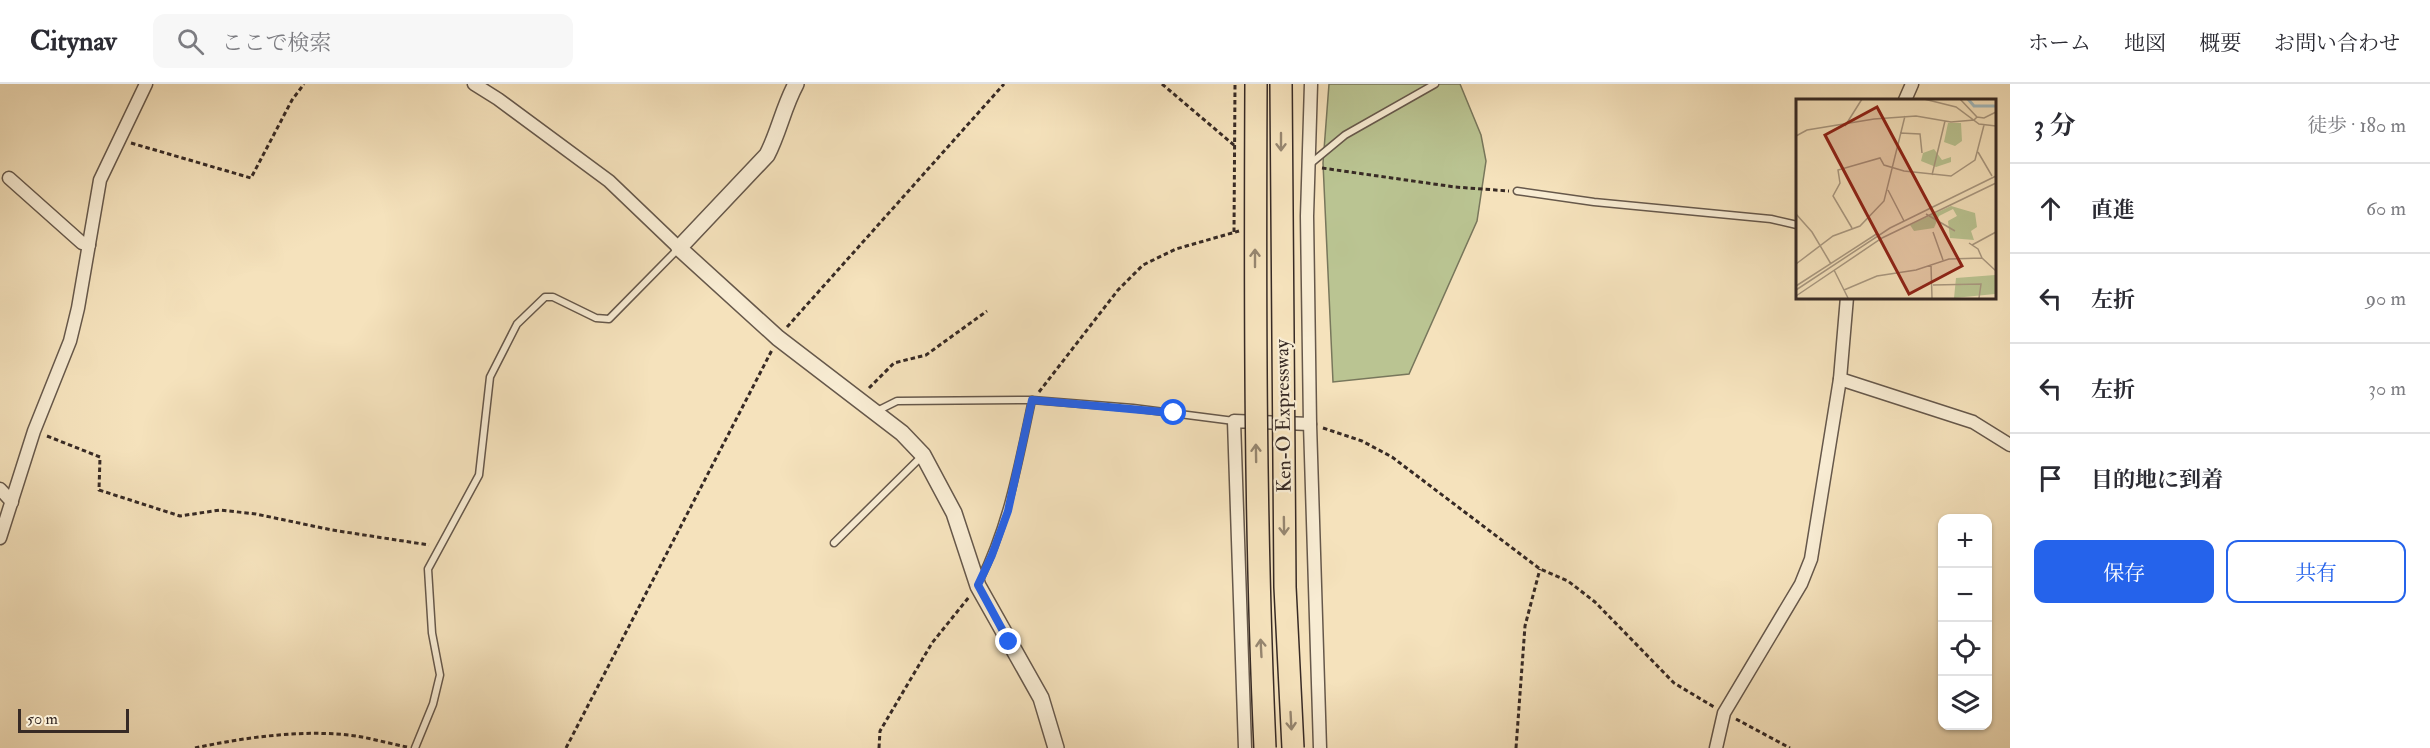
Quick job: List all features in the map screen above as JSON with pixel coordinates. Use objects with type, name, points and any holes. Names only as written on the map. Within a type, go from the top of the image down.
[{"type":"highway","name":"Ken-O Expressway","points":[[1256,84],[1254,389],[1258,588],[1265,748]]},
{"type":"highway","name":"Ken-O Expressway","points":[[1281,84],[1285,587],[1293,748]]},
{"type":"street","points":[[0,538],[34,431],[70,341],[78,308],[100,180],[146,84]]},
{"type":"street","points":[[474,84],[498,99],[609,181],[778,338],[857,401],[902,433],[923,456],[954,513],[978,585],[1041,698],[1056,748]]},
{"type":"street","points":[[680,248],[767,155],[784,105],[796,84]]},
{"type":"street","points":[[1311,84],[1308,167],[1310,424],[1320,748]]},
{"type":"street","points":[[1905,99],[1912,84]]},
{"type":"street","points":[[9,178],[82,243],[89,245]]},
{"type":"street","points":[[1716,748],[1724,713],[1801,584],[1811,559],[1840,379],[1847,298]]},
{"type":"street","points":[[1840,379],[1973,422],[2010,445]]},
{"type":"street","points":[[1245,748],[1234,421],[1310,424]]},
{"type":"street","points":[[0,489],[12,502]]},
{"type":"lane","points":[[1308,167],[1345,135],[1435,84]]},
{"type":"lane","points":[[1517,191],[1594,202],[1771,219],[1796,225]]},
{"type":"lane","points":[[415,748],[432,704],[440,675],[432,633],[428,569],[479,475],[489,377],[517,324],[545,297],[554,297],[596,318],[609,320],[680,248]]},
{"type":"lane","points":[[978,585],[1008,511],[1032,400]]},
{"type":"lane","points":[[875,412],[897,401],[1032,400],[1133,408],[1234,421]]},
{"type":"lane","points":[[834,543],[923,456]]},
{"type":"path","points":[[118,139],[251,178],[292,100],[304,84]]},
{"type":"path","points":[[566,748],[778,338],[1004,84]]},
{"type":"path","points":[[1162,84],[1235,146]]},
{"type":"path","points":[[1234,232],[1235,84]]},
{"type":"path","points":[[1308,167],[1455,187],[1517,191]]},
{"type":"path","points":[[1032,400],[1118,290],[1143,265],[1176,249],[1245,229]]},
{"type":"path","points":[[857,401],[894,363],[926,355],[987,311]]},
{"type":"path","points":[[1310,424],[1362,441],[1392,457],[1540,569],[1568,581],[1595,602],[1674,683],[1790,748]]},
{"type":"path","points":[[34,431],[100,457],[99,490],[180,516],[220,510],[256,514],[332,530],[440,548]]},
{"type":"path","points":[[1516,748],[1525,626],[1540,569]]},
{"type":"path","points":[[879,748],[880,731],[932,643],[978,585]]},
{"type":"path","points":[[195,748],[260,737],[321,734],[360,737],[410,748]]},
{"type":"green space","points":[[1329,84],[1460,84],[1481,135],[1486,161],[1477,221],[1409,374],[1333,382],[1323,163]]},
{"type":"route","points":[[1009,642],[978,585],[1008,511],[1032,400],[1174,413]]}]
